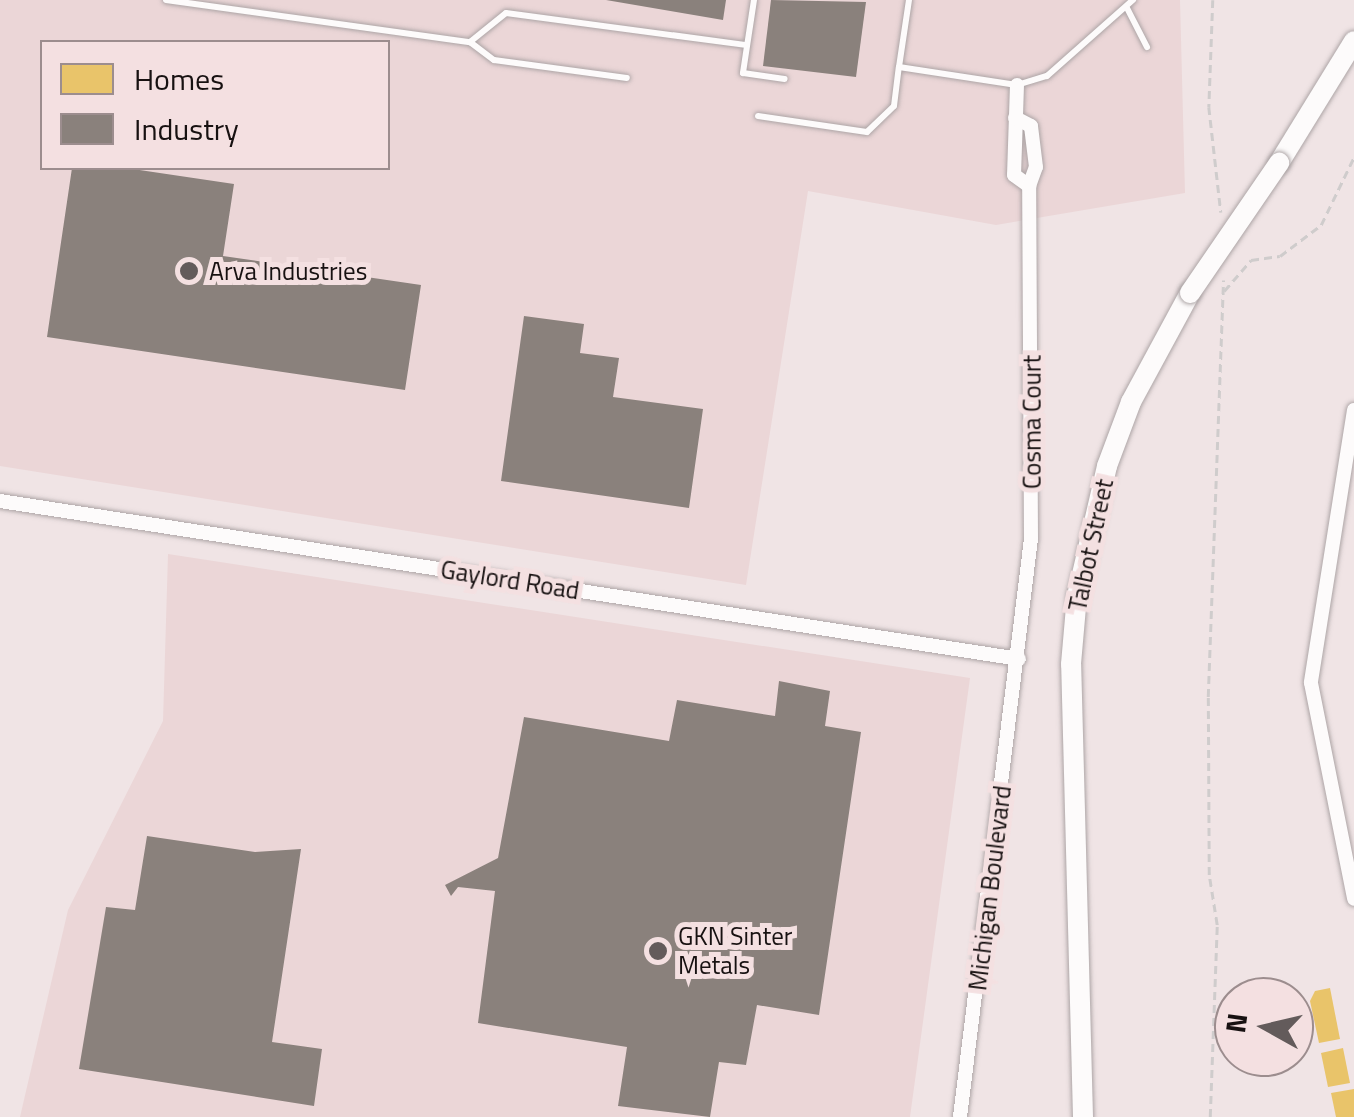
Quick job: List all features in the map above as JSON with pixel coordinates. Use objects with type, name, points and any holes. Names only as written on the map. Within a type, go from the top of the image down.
[{"type":"main road","name":"Talbot Street","points":[[1083,1117],[1071,664],[1077,596],[1108,466],[1132,402],[1190,293],[1279,164],[1354,41]]},
{"type":"street","name":"Cosma Court","points":[[1017,86],[1014,174],[1029,186],[1034,452],[1019,658]]},
{"type":"street","points":[[1354,410],[1312,682],[1354,898]]},
{"type":"street","name":"Gaylord Road","points":[[0,501],[1019,658]]},
{"type":"street","name":"Michigan Boulevard","points":[[960,1117],[1019,658]]},
{"type":"lane","points":[[166,0],[470,42],[494,60],[628,78]]},
{"type":"lane","points":[[754,0],[743,73],[785,78]]},
{"type":"lane","points":[[758,116],[867,132],[894,106],[909,0]]},
{"type":"lane","points":[[899,67],[1017,86],[1047,76],[1130,4],[1147,47]]},
{"type":"lane","points":[[470,42],[506,13],[747,45]]},
{"type":"path","points":[[1212,0],[1209,107],[1222,218]]},
{"type":"path","points":[[1223,292],[1251,260],[1280,256],[1321,225],[1354,157]]},
{"type":"path","points":[[1210,1117],[1216,924],[1208,875],[1208,697],[1222,274]]},
{"type":"shaded area","points":[[0,0],[1180,0],[1185,193],[996,225],[808,191],[746,585],[0,466]]},
{"type":"shaded area","points":[[168,554],[970,678],[910,1117],[20,1117],[68,910],[163,721]]},
{"type":"building: Homes","points":[[1330,988],[1340,1039],[1319,1043],[1314,1020],[1315,991]]},
{"type":"building: Homes","points":[[1343,1048],[1350,1083],[1328,1087],[1321,1053]]},
{"type":"building: Homes","points":[[1354,1089],[1354,1117],[1336,1117],[1331,1093]]},
{"type":"building: Industry","points":[[606,0],[726,0],[723,20]]},
{"type":"building: Industry","points":[[771,0],[866,2],[856,77],[763,66]]},
{"type":"building: Industry","name":"Arva Industries","points":[[72,170],[140,170],[234,184],[223,256],[421,285],[405,390],[47,337]]},
{"type":"building: Industry","points":[[524,316],[584,324],[580,353],[619,358],[613,397],[703,409],[689,508],[501,481]]},
{"type":"building: Industry","name":"GKN Sinter Metals","points":[[779,681],[830,691],[825,726],[861,732],[819,1015],[757,1005],[746,1065],[719,1062],[710,1117],[618,1106],[627,1047],[478,1023],[495,891],[458,887],[451,896],[445,885],[498,858],[524,717],[669,741],[677,700],[775,716]]},
{"type":"building: Industry","points":[[147,836],[255,852],[301,849],[272,1042],[322,1049],[314,1106],[79,1069],[106,907],[135,910]]},
{"type":"place","name":"Arva Industries","points":[[189,271]]},
{"type":"place","name":"GKN Sinter Metals","points":[[658,951]]}]
